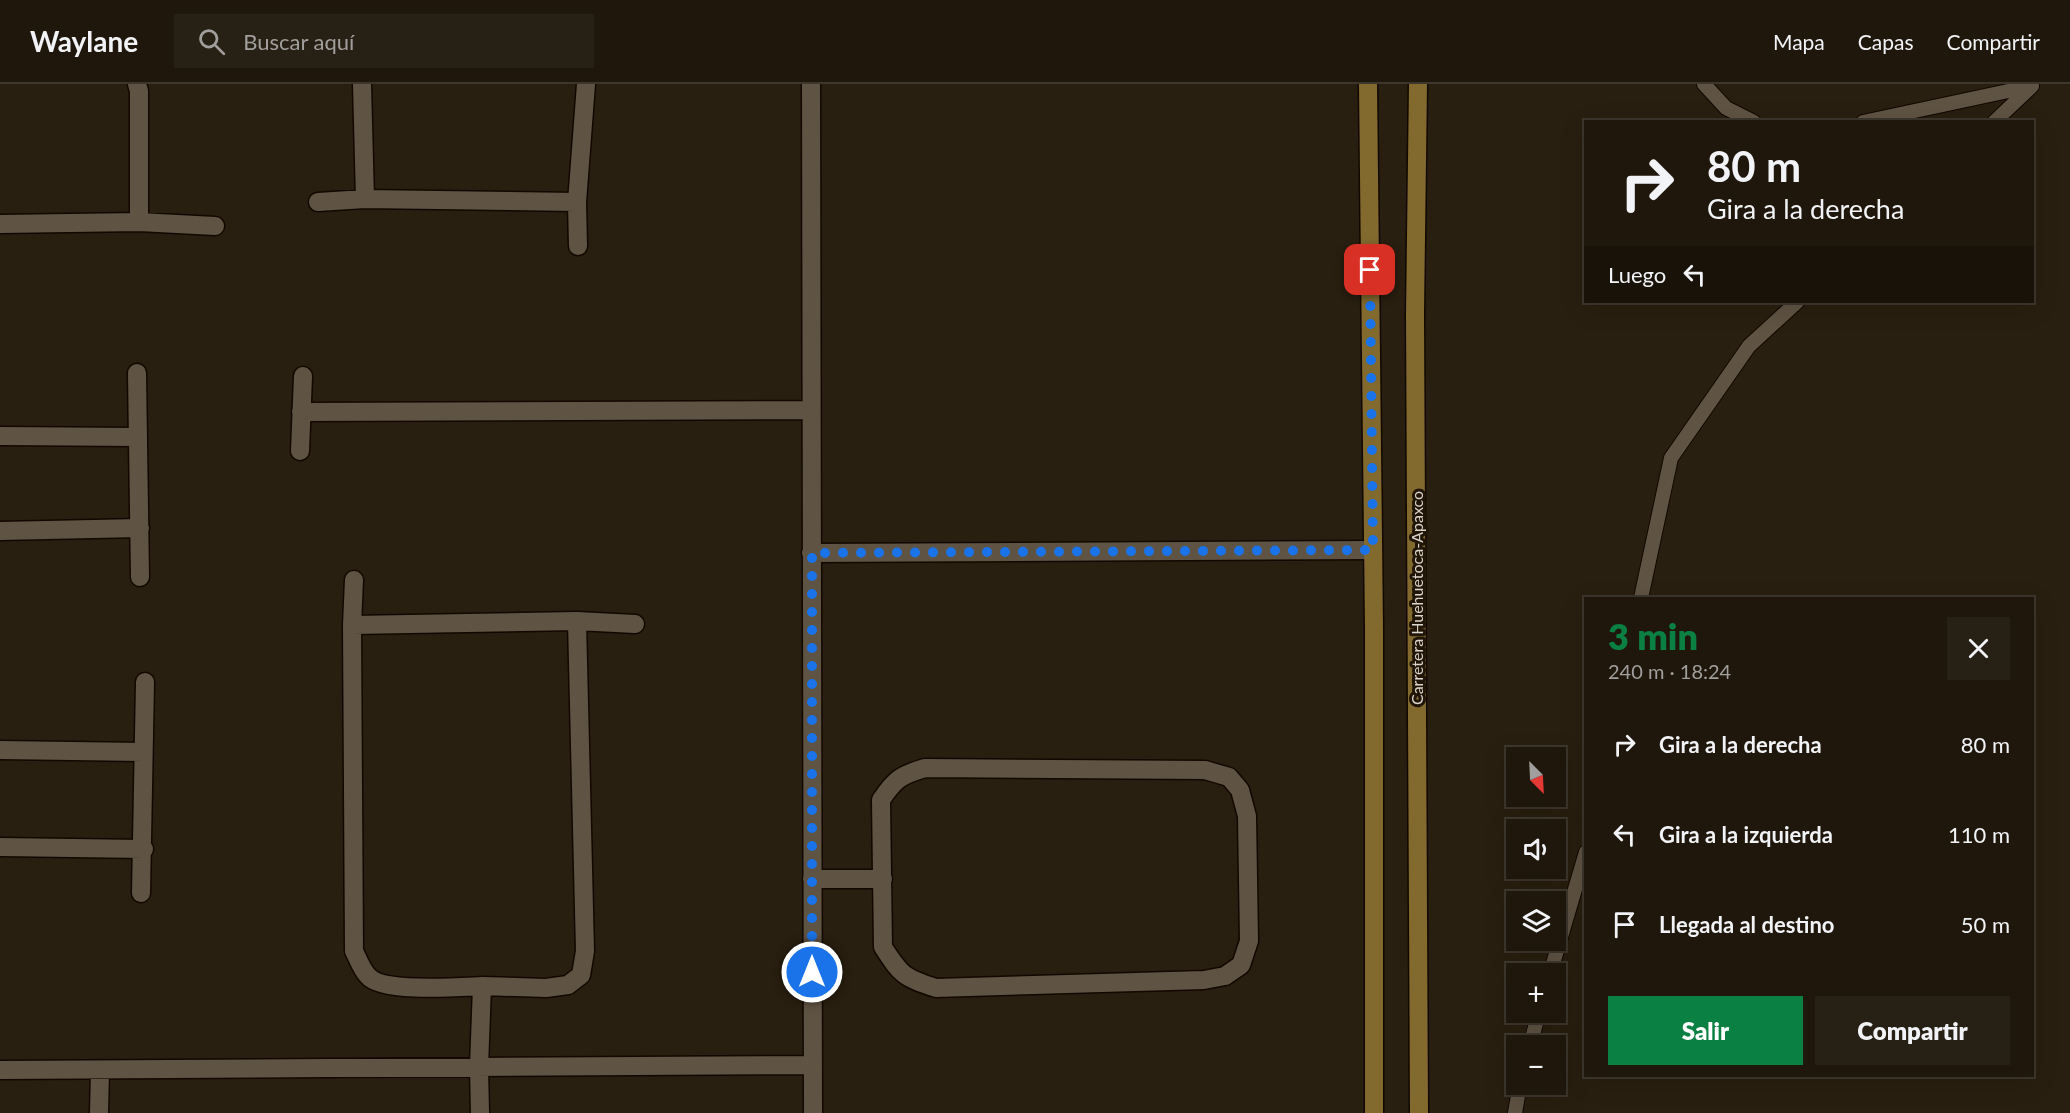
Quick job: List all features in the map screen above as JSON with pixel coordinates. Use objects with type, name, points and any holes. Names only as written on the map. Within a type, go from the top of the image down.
[{"type":"main road","points":[[1368,84],[1373,550],[1374,1113]]},
{"type":"main road","name":"Carretera Huehuetoca-Apaxco","points":[[1418,84],[1415,314],[1419,1113]]},
{"type":"street","points":[[137,84],[139,91],[139,222]]},
{"type":"street","points":[[362,84],[365,199]]},
{"type":"street","points":[[578,246],[577,202],[586,84]]},
{"type":"street","points":[[811,84],[813,1113]]},
{"type":"street","points":[[318,202],[365,199],[577,202]]},
{"type":"street","points":[[0,224],[139,222],[215,226]]},
{"type":"street","points":[[137,373],[140,577]]},
{"type":"street","points":[[300,451],[303,376]]},
{"type":"street","points":[[301,412],[811,410]]},
{"type":"street","points":[[0,436],[137,437]]},
{"type":"street","points":[[0,531],[140,528]]},
{"type":"street","points":[[812,553],[1373,550]]},
{"type":"street","points":[[354,580],[352,625],[354,951],[368,978],[384,985],[410,988],[546,988],[568,985],[581,975],[585,951],[577,621]]},
{"type":"street","points":[[352,625],[577,621],[635,624]]},
{"type":"street","points":[[141,893],[144,849],[145,682]]},
{"type":"street","points":[[0,750],[143,752]]},
{"type":"street","points":[[925,768],[1205,770],[1229,777],[1240,790],[1243,799],[1247,816],[1249,941],[1241,965],[1225,976],[1204,980],[936,987],[911,980],[895,966],[883,947],[883,879],[881,800],[894,781],[906,773],[925,768]]},
{"type":"street","points":[[0,847],[144,849]]},
{"type":"street","points":[[812,879],[883,879]]},
{"type":"street","points":[[480,1113],[482,987]]},
{"type":"street","points":[[0,1071],[812,1065]]},
{"type":"street","points":[[99,1113],[100,1071]]},
{"type":"lane","points":[[1704,84],[1726,108],[1750,120]]},
{"type":"lane","points":[[1872,120],[2034,85]]},
{"type":"lane","points":[[1996,120],[2034,85]]},
{"type":"lane","points":[[1641,597],[1671,458],[1749,346],[1796,303]]},
{"type":"lane","points":[[1553,963],[1584,859]]},
{"type":"lane","points":[[1515,1113],[1518,1095]]},
{"type":"route","points":[[812,972],[812,553],[1373,550],[1370,270]]}]
